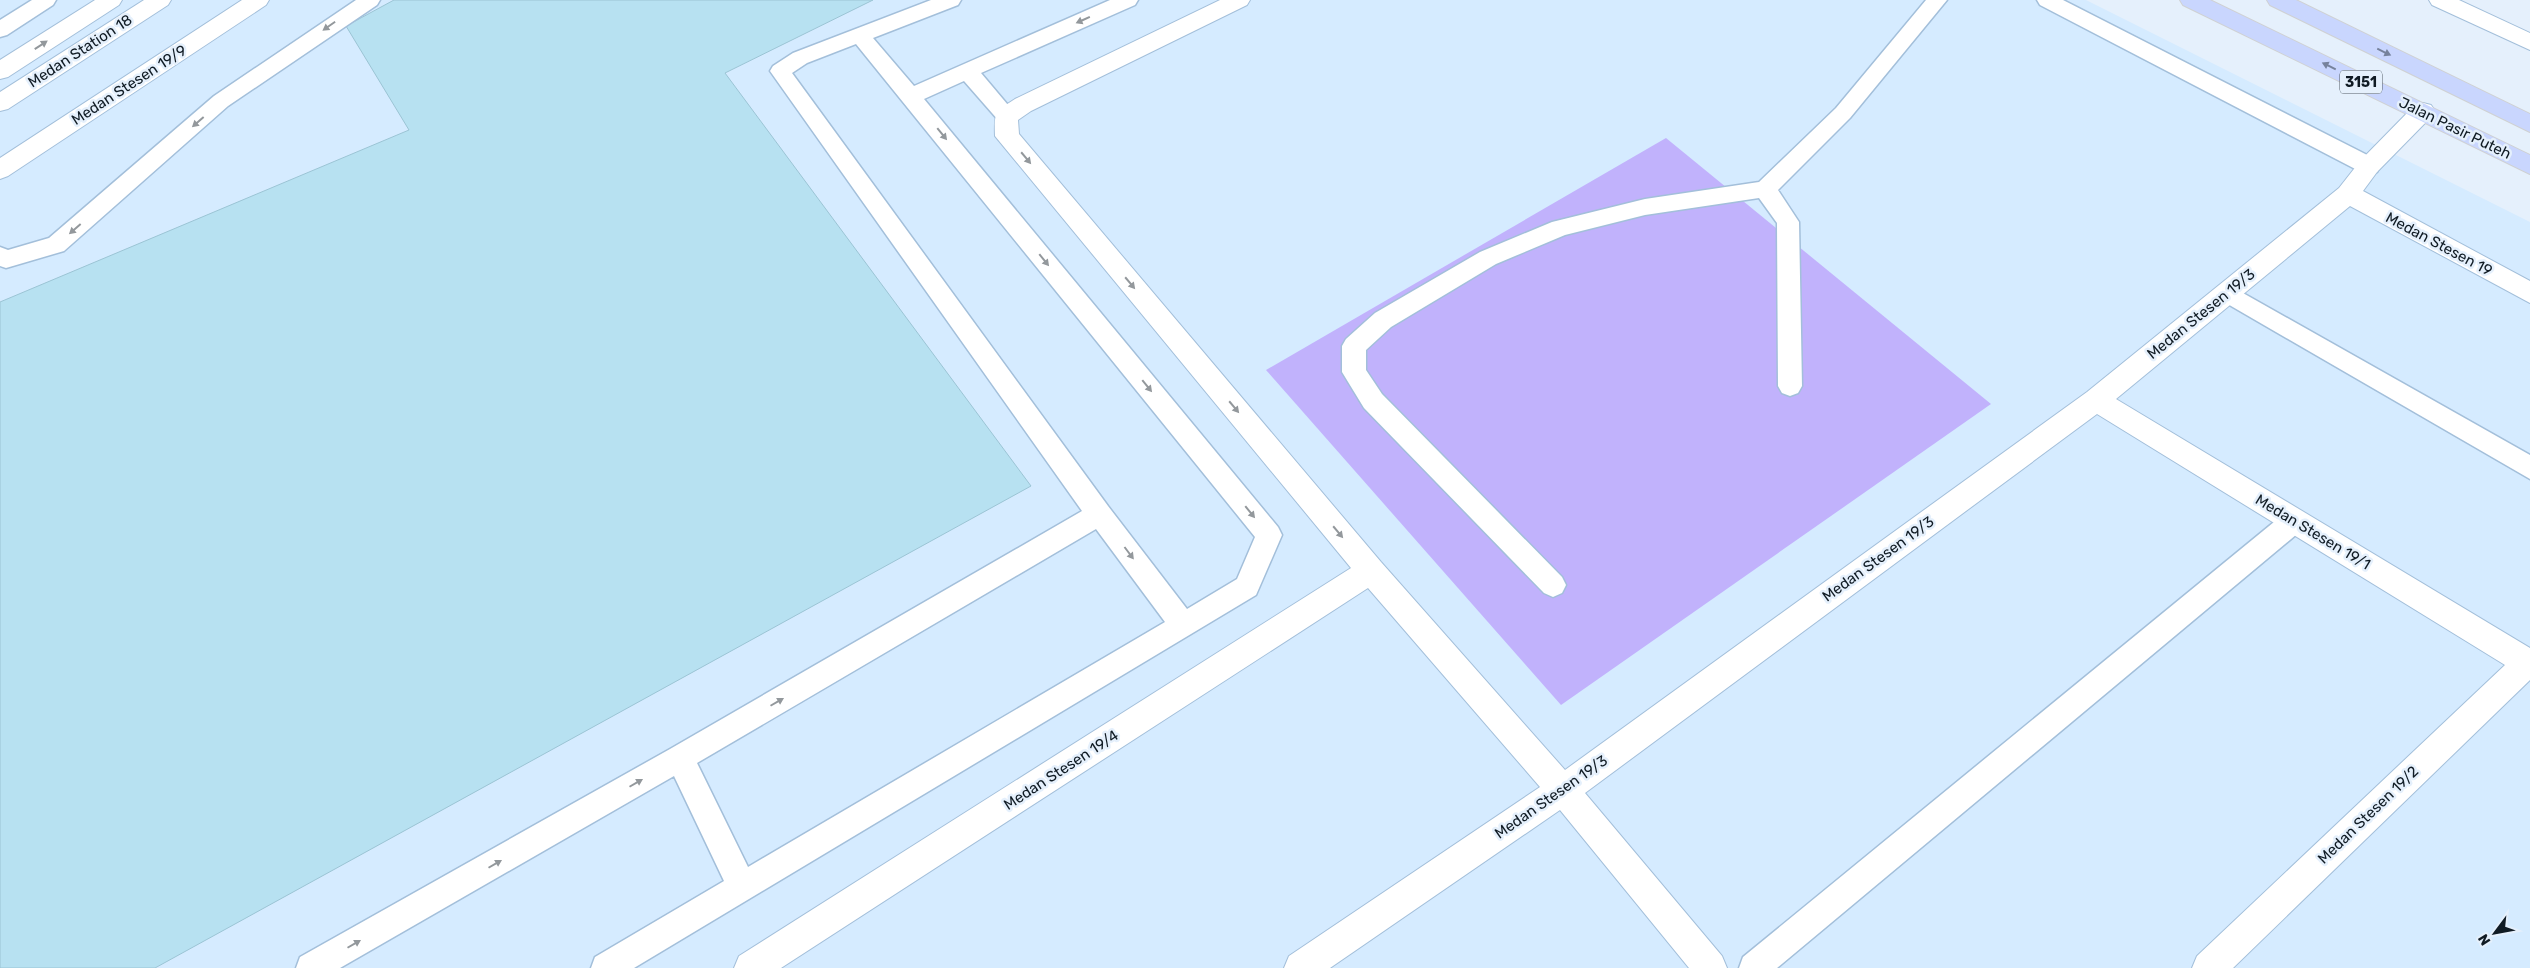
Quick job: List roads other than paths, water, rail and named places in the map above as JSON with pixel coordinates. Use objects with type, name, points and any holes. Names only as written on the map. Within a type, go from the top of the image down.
[{"type":"main road","name":"Jalan Pasir Puteh","points":[[2192,0],[2423,111],[2530,165]]},
{"type":"main road","name":"3151","points":[[2278,0],[2530,124]]},
{"type":"street","name":"Medan Station 18","points":[[0,71],[111,0]]},
{"type":"street","name":"Medan Station 18","points":[[0,103],[160,0]]},
{"type":"street","name":"Medan Stesen 19/9","points":[[0,170],[258,0]]},
{"type":"street","points":[[1239,0],[1022,105],[1006,116],[1007,136],[1371,571],[1563,790],[1710,968]]},
{"type":"street","points":[[2440,0],[2530,42]]},
{"type":"street","name":"Medan Stesen 19/3","points":[[1301,968],[1563,790],[2096,400],[2348,194],[2368,166],[2423,111]]},
{"type":"street","name":"Medan Stesen 19","points":[[2348,194],[2530,293]]},
{"type":"street","name":"Medan Stesen 19/1","points":[[2096,400],[2528,664]]},
{"type":"street","name":"Medan Stesen 19/4","points":[[750,968],[1371,571]]},
{"type":"street","name":"Medan Stesen 19/2","points":[[2209,968],[2528,664]]},
{"type":"lane","points":[[0,30],[46,0]]},
{"type":"lane","points":[[0,256],[6,259],[56,245],[221,102],[352,10],[370,0]]},
{"type":"lane","points":[[951,0],[800,58],[780,71],[1099,514],[1183,624]]},
{"type":"lane","points":[[911,96],[1128,0]]},
{"type":"lane","points":[[1553,585],[1373,400],[1354,372],[1354,346],[1383,320],[1488,258],[1560,228],[1644,207],[1765,189],[1843,113],[1937,0]]},
{"type":"lane","points":[[2047,0],[2368,166]]},
{"type":"lane","points":[[620,964],[743,888],[1247,587],[1269,536],[860,35]]},
{"type":"lane","points":[[967,71],[1006,116]]},
{"type":"lane","points":[[1765,189],[1788,222],[1790,386]]},
{"type":"lane","points":[[2227,293],[2530,468]]},
{"type":"lane","points":[[311,968],[680,758],[1099,514]]},
{"type":"lane","points":[[1754,968],[2294,521]]},
{"type":"lane","points":[[680,758],[743,888]]}]
